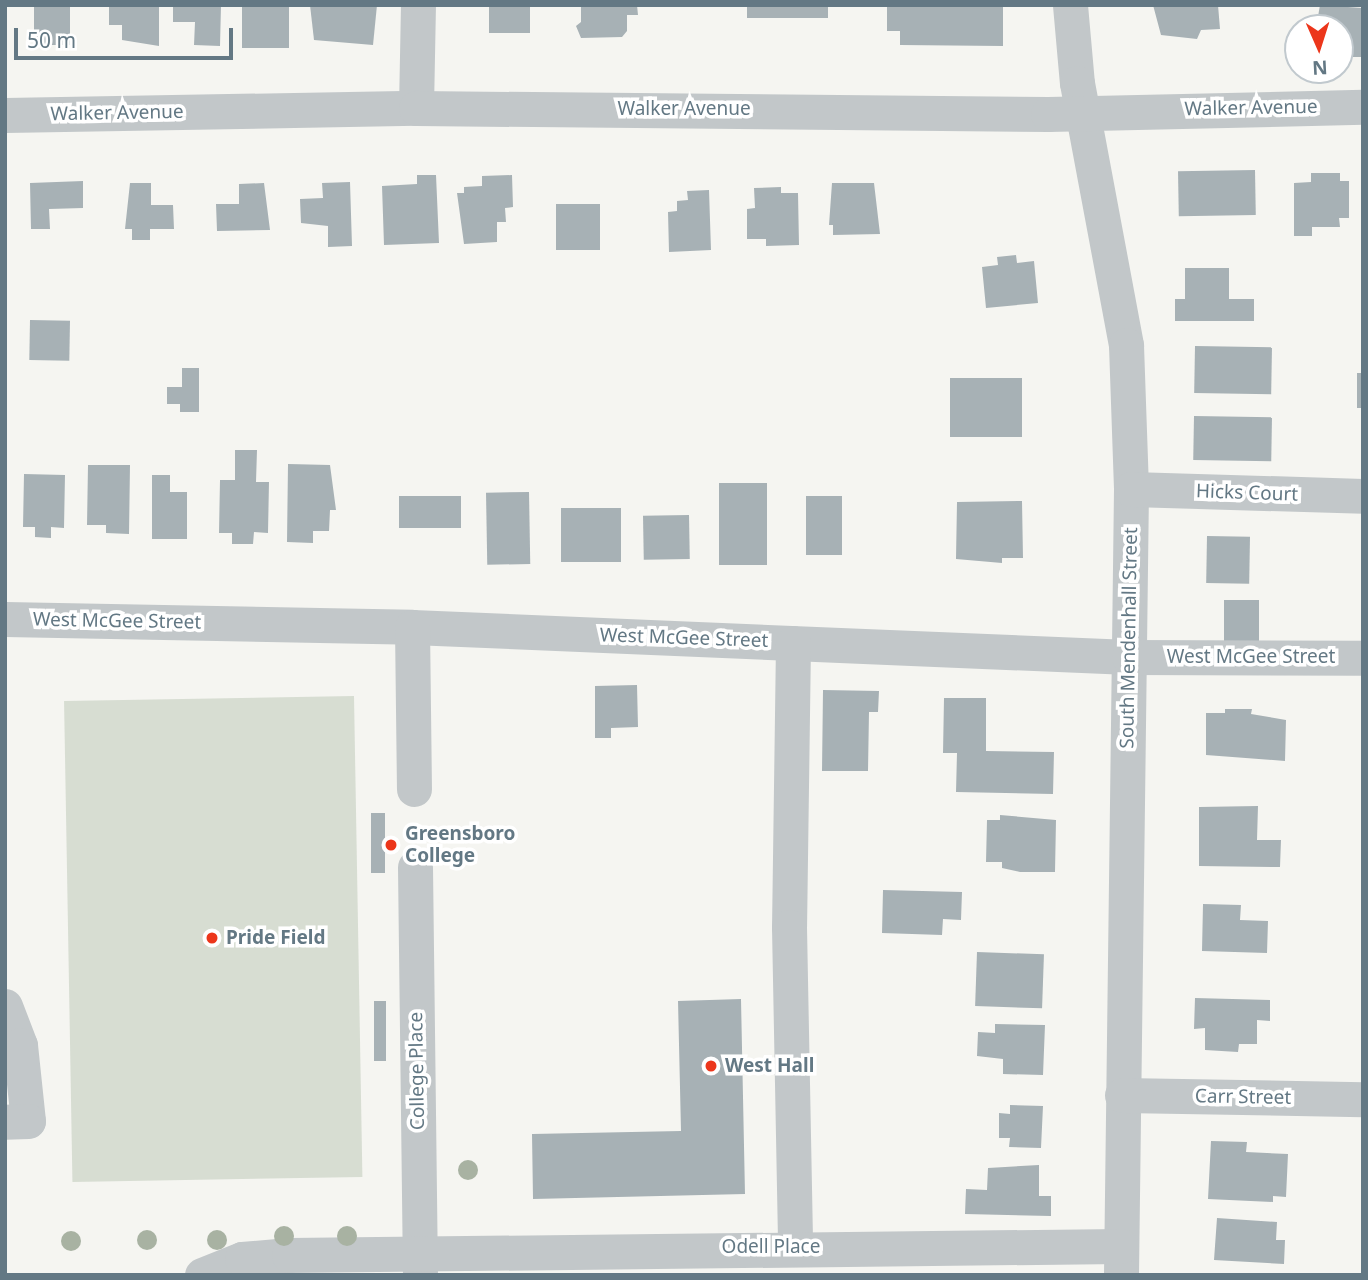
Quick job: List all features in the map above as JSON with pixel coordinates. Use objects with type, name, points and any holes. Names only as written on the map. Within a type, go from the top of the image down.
[{"type":"street","points":[[416,108],[418,5]]},
{"type":"street","name":"South Mendenhall Street","points":[[1070,5],[1084,110],[1126,345],[1131,489],[1121,1260]]},
{"type":"street","name":"Walker Avenue","points":[[5,115],[416,108],[1048,114],[1084,110],[1363,107]]},
{"type":"street","name":"Hicks Court","points":[[1131,489],[1363,496]]},
{"type":"street","name":"West McGee Street","points":[[5,619],[412,627],[1129,657],[1363,658]]},
{"type":"street","points":[[412,627],[414,789]]},
{"type":"street","points":[[793,643],[789,928],[795,1247]]},
{"type":"street","name":"College Place","points":[[415,867],[420,1264]]},
{"type":"street","points":[[5,1006],[22,1056],[28,1121],[5,1122]]},
{"type":"street","name":"Carr Street","points":[[1122,1095],[1363,1099]]},
{"type":"street","name":"Odell Place","points":[[202,1275],[242,1259],[420,1264],[795,1247],[1121,1260]]},
{"type":"shaded area","name":"Pride Field","points":[[354,696],[362,1177],[72,1182],[64,701]]},
{"type":"building","points":[[34,5],[70,5],[70,45],[34,45]]},
{"type":"building","points":[[109,5],[159,5],[159,46],[122,40],[122,25],[109,25]]},
{"type":"building","points":[[173,5],[221,5],[220,46],[194,45],[195,22],[173,22]]},
{"type":"building","points":[[242,5],[289,5],[289,48],[242,48]]},
{"type":"building","points":[[310,5],[377,5],[373,45],[314,40]]},
{"type":"building","points":[[489,5],[530,5],[530,33],[489,33]]},
{"type":"building","points":[[581,5],[637,5],[638,15],[627,15],[627,31],[622,37],[581,38],[576,26],[581,22]]},
{"type":"building","points":[[747,5],[828,5],[828,18],[747,18]]},
{"type":"building","points":[[887,5],[1003,5],[1003,46],[900,45],[900,31],[887,31]]},
{"type":"building","points":[[1153,5],[1218,5],[1220,29],[1201,30],[1197,39],[1161,35]]},
{"type":"building","points":[[1320,5],[1362,8],[1362,57],[1354,57],[1354,14],[1318,14]]},
{"type":"building","points":[[1255,170],[1256,215],[1179,216],[1178,171]]},
{"type":"building","points":[[1311,173],[1340,173],[1340,181],[1349,181],[1349,218],[1339,218],[1340,227],[1312,227],[1312,236],[1294,236],[1294,183],[1311,182]]},
{"type":"building","points":[[417,175],[436,175],[439,243],[384,245],[382,186],[417,184]]},
{"type":"building","points":[[512,175],[513,207],[505,208],[506,222],[497,222],[497,242],[464,244],[457,193],[464,193],[464,187],[482,186],[482,176]]},
{"type":"building","points":[[83,181],[83,208],[49,209],[50,229],[31,229],[30,183]]},
{"type":"building","points":[[350,182],[352,246],[328,247],[328,226],[301,223],[300,199],[323,198],[322,183]]},
{"type":"building","points":[[130,183],[151,183],[151,205],[173,205],[174,229],[150,229],[150,240],[132,240],[132,229],[125,229]]},
{"type":"building","points":[[264,183],[270,230],[217,231],[216,204],[239,204],[239,184]]},
{"type":"building","points":[[832,183],[874,183],[880,234],[833,235],[833,225],[829,225]]},
{"type":"building","points":[[781,187],[781,193],[798,193],[799,245],[766,246],[766,239],[747,239],[747,209],[755,208],[754,188]]},
{"type":"building","points":[[709,190],[711,250],[669,252],[668,212],[677,211],[677,201],[688,200],[687,191]]},
{"type":"building","points":[[556,204],[600,204],[600,250],[556,250]]},
{"type":"building","points":[[1016,255],[1017,263],[1034,261],[1038,303],[986,308],[982,267],[998,265],[997,257]]},
{"type":"building","points":[[1185,268],[1229,268],[1229,299],[1254,299],[1254,321],[1175,321],[1175,299],[1185,299]]},
{"type":"building","points":[[30,320],[70,321],[69,361],[29,360]]},
{"type":"building","points":[[1195,346],[1272,347],[1271,394],[1194,393]]},
{"type":"building","points":[[182,368],[199,368],[199,412],[180,412],[180,404],[167,404],[167,387],[182,387]]},
{"type":"building","points":[[1357,373],[1363,373],[1363,408],[1357,408]]},
{"type":"building","points":[[950,378],[1022,378],[1022,437],[950,437]]},
{"type":"building","points":[[1194,416],[1272,417],[1271,461],[1193,460]]},
{"type":"building","points":[[235,450],[257,450],[256,482],[269,482],[268,533],[254,532],[253,544],[232,544],[232,533],[219,533],[220,480],[235,480]]},
{"type":"building","points":[[288,464],[330,465],[336,510],[330,510],[329,531],[313,531],[313,543],[287,542]]},
{"type":"building","points":[[88,465],[130,465],[129,534],[106,533],[106,525],[87,525]]},
{"type":"building","points":[[24,474],[65,475],[64,528],[51,527],[51,538],[35,537],[35,527],[23,527]]},
{"type":"building","points":[[152,475],[170,475],[170,492],[187,492],[187,539],[152,539]]},
{"type":"building","points":[[719,483],[767,483],[767,565],[719,565]]},
{"type":"building","points":[[529,492],[530,564],[487,565],[486,493]]},
{"type":"building","points":[[399,496],[461,496],[461,528],[399,528]]},
{"type":"building","points":[[806,496],[842,496],[842,555],[806,555]]},
{"type":"building","points":[[1022,501],[1023,558],[1002,558],[1002,563],[956,559],[957,502]]},
{"type":"building","points":[[561,508],[621,508],[621,562],[561,562]]},
{"type":"building","points":[[689,515],[690,559],[644,560],[643,516]]},
{"type":"building","points":[[1207,536],[1250,537],[1249,584],[1206,583]]},
{"type":"building","points":[[1224,600],[1259,600],[1259,646],[1224,646]]},
{"type":"building","points":[[637,685],[638,727],[611,728],[611,738],[595,738],[595,686]]},
{"type":"building","points":[[823,690],[879,691],[878,712],[869,712],[868,771],[822,771]]},
{"type":"building","points":[[944,698],[986,698],[986,751],[1054,752],[1053,794],[956,792],[957,753],[943,753]]},
{"type":"building","points":[[1225,709],[1252,709],[1251,714],[1286,720],[1285,761],[1206,755],[1206,713],[1225,713]]},
{"type":"building","points":[[1258,806],[1257,840],[1281,840],[1280,867],[1199,866],[1199,807]]},
{"type":"building","points":[[371,813],[385,813],[385,873],[371,873]]},
{"type":"building","points":[[1000,815],[1056,820],[1055,872],[1020,872],[1002,868],[1002,862],[986,862],[987,820],[1000,820]]},
{"type":"building","points":[[883,890],[962,892],[961,920],[943,919],[942,935],[882,933]]},
{"type":"building","points":[[1203,904],[1241,905],[1240,920],[1268,921],[1267,953],[1202,951]]},
{"type":"building","points":[[977,952],[1044,954],[1042,1008],[975,1006]]},
{"type":"building","points":[[1195,998],[1270,1000],[1270,1021],[1257,1020],[1257,1044],[1239,1044],[1238,1052],[1205,1050],[1205,1028],[1194,1029]]},
{"type":"building","name":"West Hall","points":[[741,999],[745,1194],[533,1199],[532,1134],[681,1131],[678,1001]]},
{"type":"building","points":[[374,1001],[386,1001],[386,1061],[374,1061]]},
{"type":"building","points":[[995,1024],[1045,1025],[1043,1075],[1003,1074],[1003,1059],[977,1056],[978,1032],[995,1033]]},
{"type":"building","points":[[1010,1105],[1043,1106],[1041,1148],[1009,1147],[1010,1138],[999,1138],[999,1113],[1010,1114]]},
{"type":"building","points":[[1211,1141],[1247,1142],[1246,1152],[1288,1154],[1286,1197],[1273,1196],[1273,1202],[1208,1199]]},
{"type":"building","points":[[1039,1165],[1039,1196],[1051,1196],[1051,1216],[965,1214],[966,1189],[987,1190],[988,1168]]},
{"type":"building","points":[[1217,1218],[1277,1222],[1276,1240],[1285,1240],[1284,1264],[1214,1260]]},
{"type":"place","name":"Greensboro College","points":[[391,845]]},
{"type":"place","name":"Pride Field","points":[[212,938]]},
{"type":"place","name":"West Hall","points":[[711,1066]]}]
